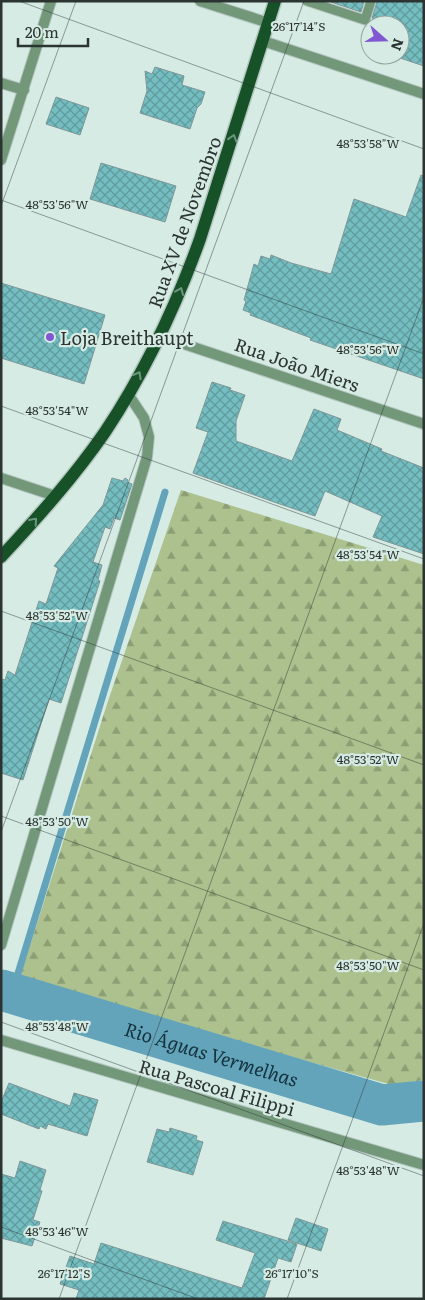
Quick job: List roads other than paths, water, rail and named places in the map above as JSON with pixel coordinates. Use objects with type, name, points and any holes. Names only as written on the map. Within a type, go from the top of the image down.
[{"type":"main road","name":"Rua XV de Novembro","points":[[1,558],[81,465],[128,394],[160,336],[188,274],[275,1]]},
{"type":"street","points":[[1,160],[52,1]]},
{"type":"street","points":[[200,1],[269,23]]},
{"type":"street","points":[[263,41],[424,94]]},
{"type":"street","points":[[1,83],[24,90]]},
{"type":"street","name":"Rua João Miers","points":[[160,336],[424,424]]},
{"type":"street","points":[[1,945],[147,457],[149,437],[144,418],[128,394]]},
{"type":"street","points":[[1,478],[55,496]]},
{"type":"street","name":"Rua Pascoal Filippi","points":[[1,1040],[424,1165]]},
{"type":"lane","points":[[307,1],[365,20],[371,1]]},
{"type":"waterway","points":[[12,993],[165,492]]},
{"type":"waterway","name":"Rio Águas Vermelhas","points":[[1,990],[382,1105],[424,1101]]},
{"type":"place","name":"Loja Breithaupt","points":[[50,337]]}]
